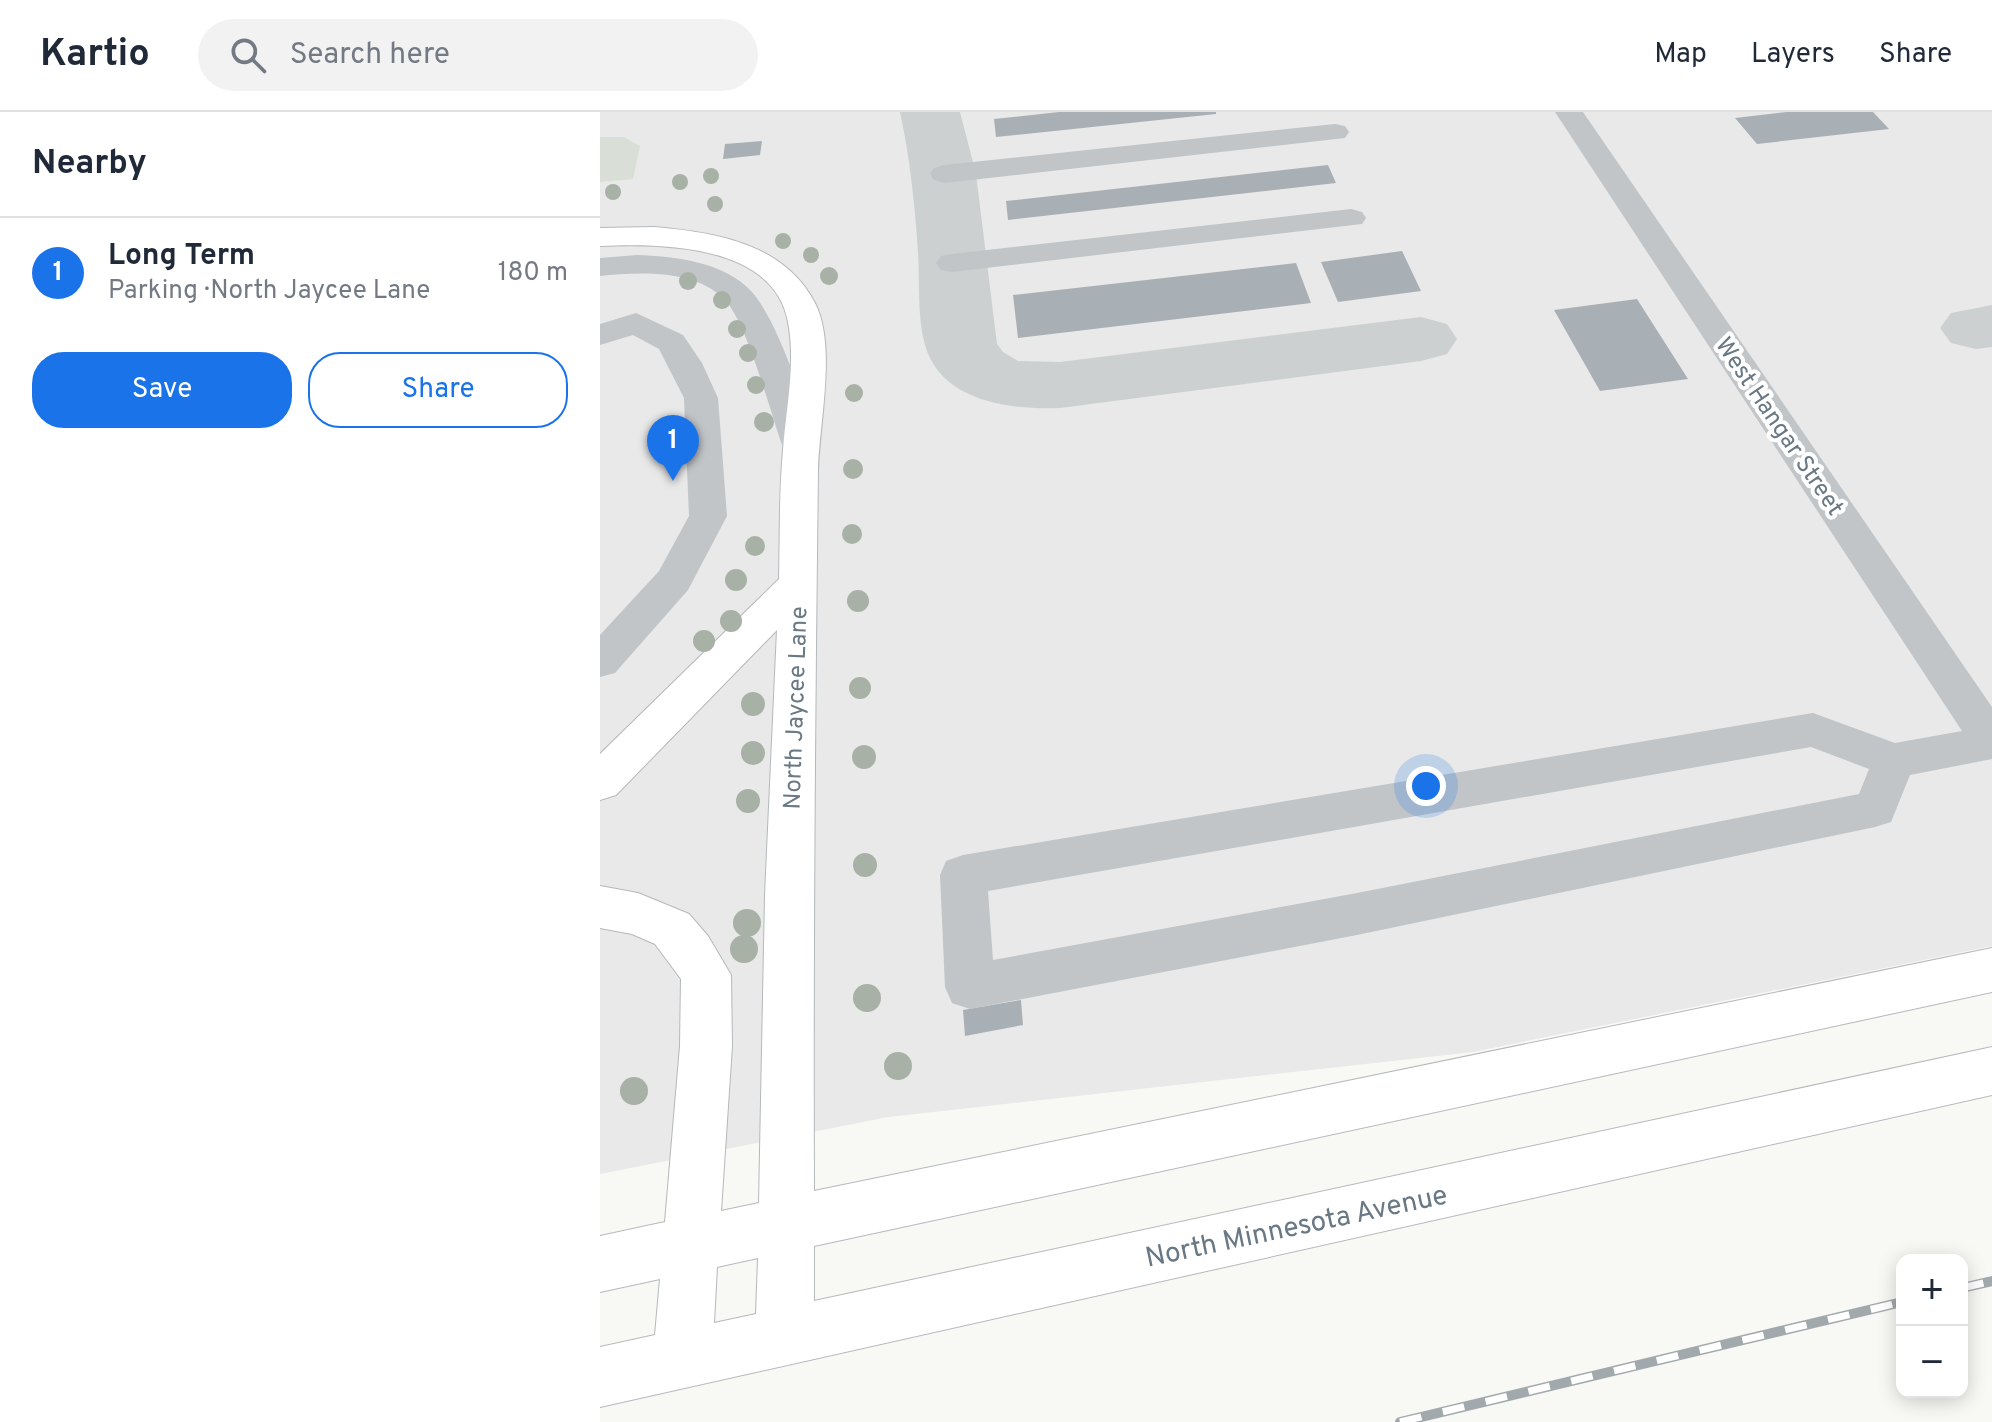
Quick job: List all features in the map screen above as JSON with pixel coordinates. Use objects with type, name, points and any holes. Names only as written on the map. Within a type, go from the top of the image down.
[{"type":"main road","name":"North Jaycee Lane","points":[[600,237],[645,235],[703,242],[733,250],[778,275],[800,304],[805,322],[808,344],[800,445],[800,582],[789,894],[788,1224],[784,1337]]},
{"type":"main road","points":[[600,782],[800,582]]},
{"type":"main road","points":[[600,907],[638,914],[672,929],[706,975],[706,1046],[682,1360]]},
{"type":"main road","points":[[600,1264],[1992,970]]},
{"type":"main road","name":"North Minnesota Avenue","points":[[600,1377],[1992,1071]]},
{"type":"street","name":"West Hangar Street","points":[[1569,112],[1992,741]]},
{"type":"street","points":[[944,174],[1335,132]]},
{"type":"street","points":[[952,263],[1351,218]]},
{"type":"street","points":[[600,267],[640,262],[696,271],[742,299],[800,445]]},
{"type":"street","points":[[600,297],[632,288],[679,288],[742,299]]},
{"type":"street","points":[[600,335],[636,323],[671,342],[685,363],[701,398],[705,421],[708,516],[674,580],[600,662]]},
{"type":"street","points":[[1894,761],[1875,809],[1372,911],[970,987],[963,875],[1813,730],[1894,761],[1992,741]]},
{"type":"shaded area","points":[[600,112],[1992,112],[1992,946],[1473,1052],[888,1117],[600,1174]]},
{"type":"shaded area","points":[[600,137],[624,137],[640,146],[633,179],[600,182]]},
{"type":"building","points":[[1059,112],[1216,114],[996,137],[994,119]]},
{"type":"building","points":[[1786,112],[1873,112],[1889,129],[1757,144],[1735,118]]},
{"type":"building","points":[[762,141],[760,155],[723,159],[725,144]]},
{"type":"building","points":[[1328,165],[1336,183],[1008,220],[1006,201]]},
{"type":"building","points":[[1402,251],[1421,291],[1338,302],[1321,262]]},
{"type":"building","points":[[1296,263],[1311,303],[1018,338],[1013,295]]},
{"type":"building","points":[[1637,299],[1688,379],[1600,391],[1554,310]]},
{"type":"building","points":[[1021,1000],[1023,1025],[965,1036],[963,1010]]},
{"type":"taxiway","points":[[930,112],[944,174],[961,344],[967,358],[988,376],[1016,384],[1060,385],[1421,339]]},
{"type":"taxiway","points":[[1976,328],[1992,326]]},
{"type":"railway","points":[[1968,1287],[1992,1281]]},
{"type":"railway","points":[[1400,1422],[1896,1303]]},
{"type":"place","name":"Long Term","points":[[673,481]]}]
